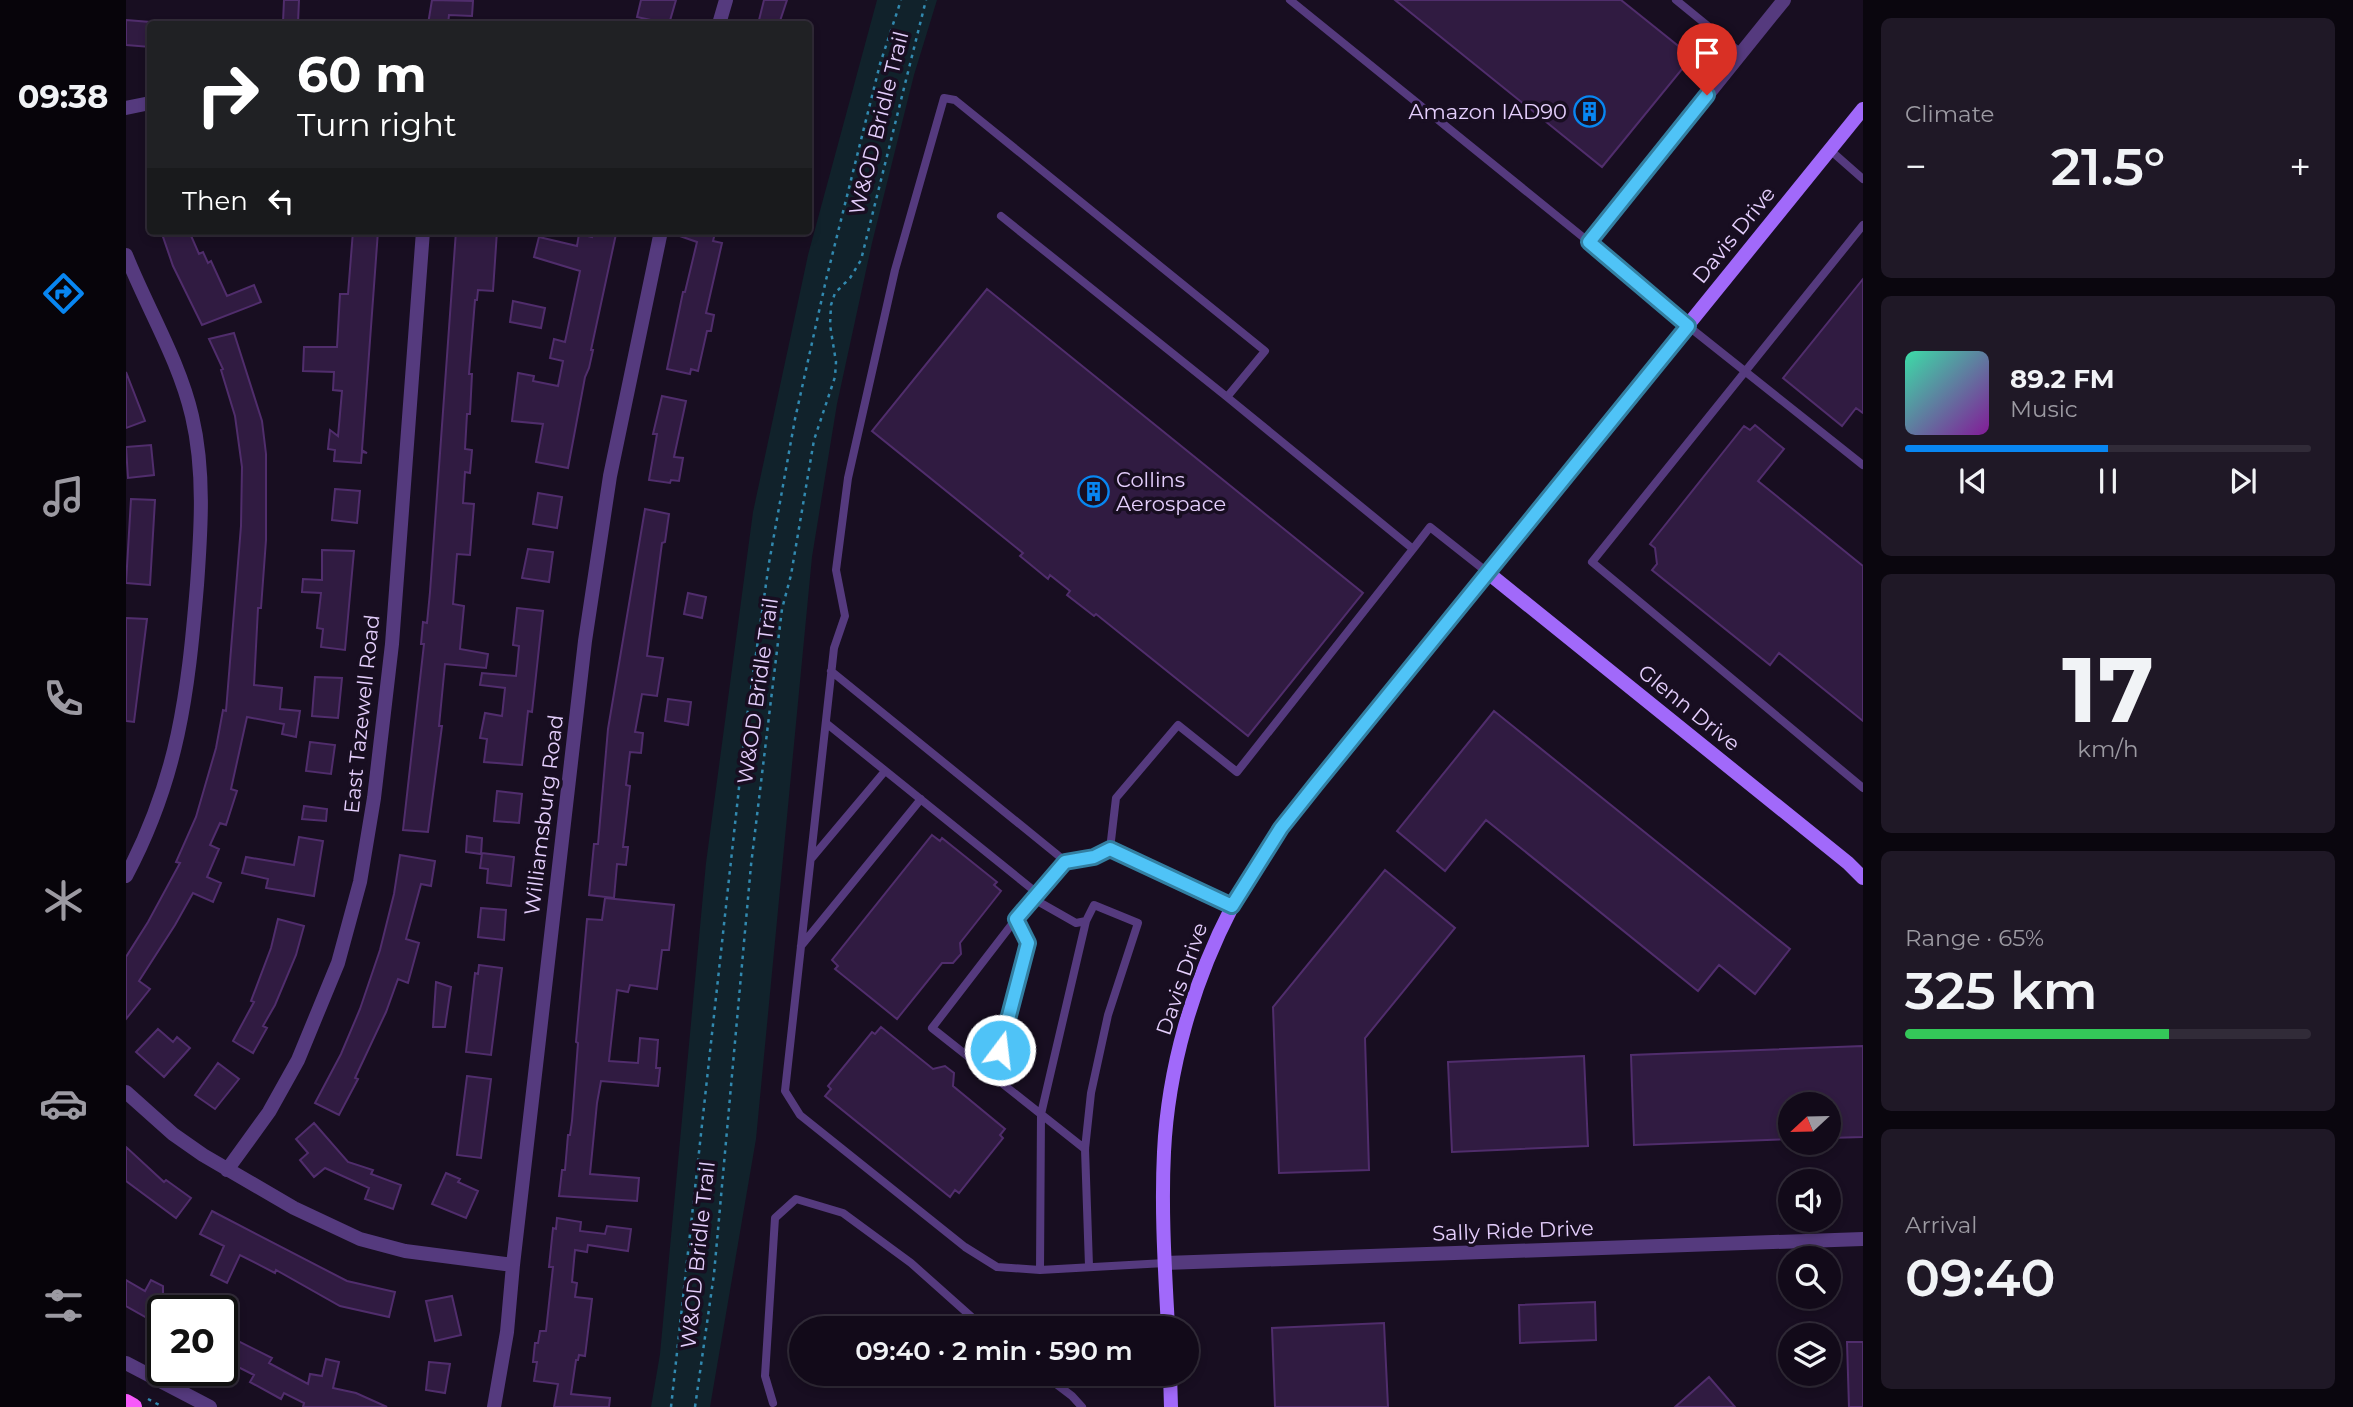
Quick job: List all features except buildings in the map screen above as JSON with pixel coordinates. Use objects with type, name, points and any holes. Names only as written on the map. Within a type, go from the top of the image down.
[{"type":"main road","points":[[126,1403],[133,1407]]},
{"type":"street","points":[[720,21],[726,0]]},
{"type":"street","points":[[1688,326],[1589,242],[1784,0]]},
{"type":"street","points":[[126,108],[147,104]]},
{"type":"street","name":"Davis Drive","points":[[1167,1316],[1164,1151],[1175,1068],[1196,992],[1232,906],[1281,828],[1863,109]]},
{"type":"street","name":"East Tazewell Road","points":[[228,1170],[269,1112],[298,1060],[338,963],[362,871],[374,797],[392,645],[423,235]]},
{"type":"street","name":"Williamsburg Road","points":[[494,1407],[507,1332],[584,642],[610,476],[660,235]]},
{"type":"street","points":[[126,255],[187,397],[198,444],[201,472],[200,549],[184,711],[160,801],[141,848],[126,876]]},
{"type":"street","name":"Glenn Drive","points":[[1488,572],[1848,863],[1863,878]]},
{"type":"street","points":[[126,1091],[173,1133],[228,1170],[294,1208],[360,1239],[405,1251],[513,1265]]},
{"type":"street","name":"Sally Ride Drive","points":[[1165,1263],[1863,1239]]},
{"type":"street","points":[[126,1363],[211,1407]]},
{"type":"street","points":[[1170,1386],[1171,1407]]},
{"type":"lane","points":[[1290,0],[1589,242]]},
{"type":"lane","points":[[1676,0],[1741,53]]},
{"type":"lane","points":[[1165,1263],[1040,1270],[997,1267],[965,1247],[800,1115],[785,1091],[831,671],[834,648],[845,616],[836,570],[848,478],[895,270],[944,97],[955,100],[1265,351],[1227,397]]},
{"type":"lane","points":[[1830,150],[1863,179]]},
{"type":"lane","points":[[1001,216],[1413,549]]},
{"type":"lane","points":[[1863,225],[1592,562],[1863,788]]},
{"type":"lane","points":[[1688,326],[1863,465]]},
{"type":"lane","points":[[1110,849],[1116,798],[1178,725],[1237,772],[1430,527],[1488,572]]},
{"type":"lane","points":[[831,671],[1065,862]]},
{"type":"lane","points":[[825,723],[921,799],[1034,896],[1076,923],[1086,921]]},
{"type":"lane","points":[[811,859],[885,771]]},
{"type":"lane","points":[[801,946],[921,799]]},
{"type":"lane","points":[[1085,1149],[932,1028],[1034,896],[1065,862],[1094,857],[1110,849]]},
{"type":"lane","points":[[1110,849],[1232,906]]},
{"type":"lane","points":[[1040,1270],[1041,1114],[1086,921],[1094,905],[1138,923],[1108,1016],[1091,1093],[1085,1149],[1089,1266]]},
{"type":"lane","points":[[993,1076],[1028,943],[1016,919]]},
{"type":"lane","points":[[775,1406],[765,1376],[775,1218],[796,1199],[843,1213],[911,1264],[970,1316]]},
{"type":"lane","points":[[1059,1386],[1082,1407]]},
{"type":"path","points":[[671,1407],[746,724],[769,563],[795,419],[826,280],[880,64],[901,0]]},
{"type":"path","name":"W&OD Bridle Trail","points":[[695,1407],[714,1274],[751,865],[782,609],[798,537],[814,440],[835,377],[836,362],[830,325],[831,305],[835,293],[850,278],[861,260],[926,0]]},
{"type":"shaded area","points":[[877,0],[937,0],[914,75],[872,243],[837,404],[812,557],[756,1139],[710,1407],[651,1407],[660,1354],[706,863],[753,512],[808,255]]},
{"type":"place","name":"Amazon IAD90","points":[[1590,112]]},
{"type":"place","name":"Collins Aerospace","points":[[1093,492]]},
{"type":"route","points":[[1000,1050],[1028,943],[1016,919],[1065,862],[1094,857],[1110,849],[1117,855],[1232,906],[1281,828],[1688,326],[1589,242],[1707,95]]}]
